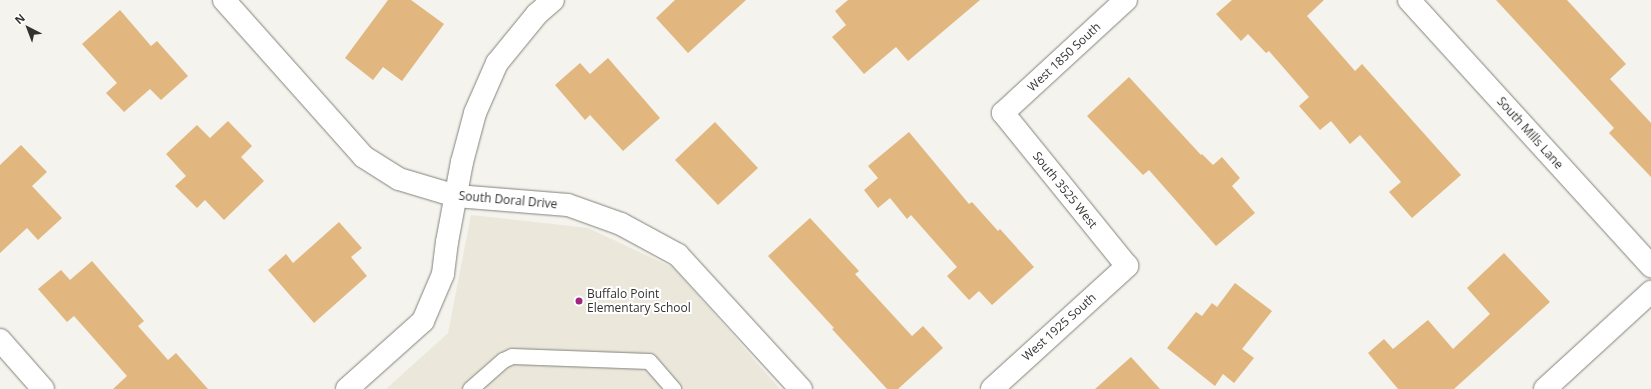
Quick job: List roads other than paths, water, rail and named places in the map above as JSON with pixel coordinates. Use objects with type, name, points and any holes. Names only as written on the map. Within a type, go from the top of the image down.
[{"type":"street","name":"South Doral Drive","points":[[224,0],[364,156],[399,179],[456,196],[568,205],[621,224],[678,255],[801,389]]},
{"type":"street","points":[[348,389],[423,321],[443,274],[462,162],[475,113],[497,62],[537,14],[553,0]]},
{"type":"street","name":"West 1850 South","points":[[1003,113],[1126,0]]},
{"type":"street","name":"South Mills Lane","points":[[1409,0],[1651,266]]},
{"type":"street","name":"South 3525 West","points":[[1003,113],[1127,266]]},
{"type":"street","name":"West 1925 South","points":[[992,389],[1127,266]]},
{"type":"street","points":[[1545,389],[1651,292]]},
{"type":"street","points":[[0,340],[43,389]]},
{"type":"lane","points":[[470,389],[503,360],[512,356],[649,361],[673,389]]},
{"type":"place","name":"Buffalo Point Elementary School","points":[[579,301]]}]
